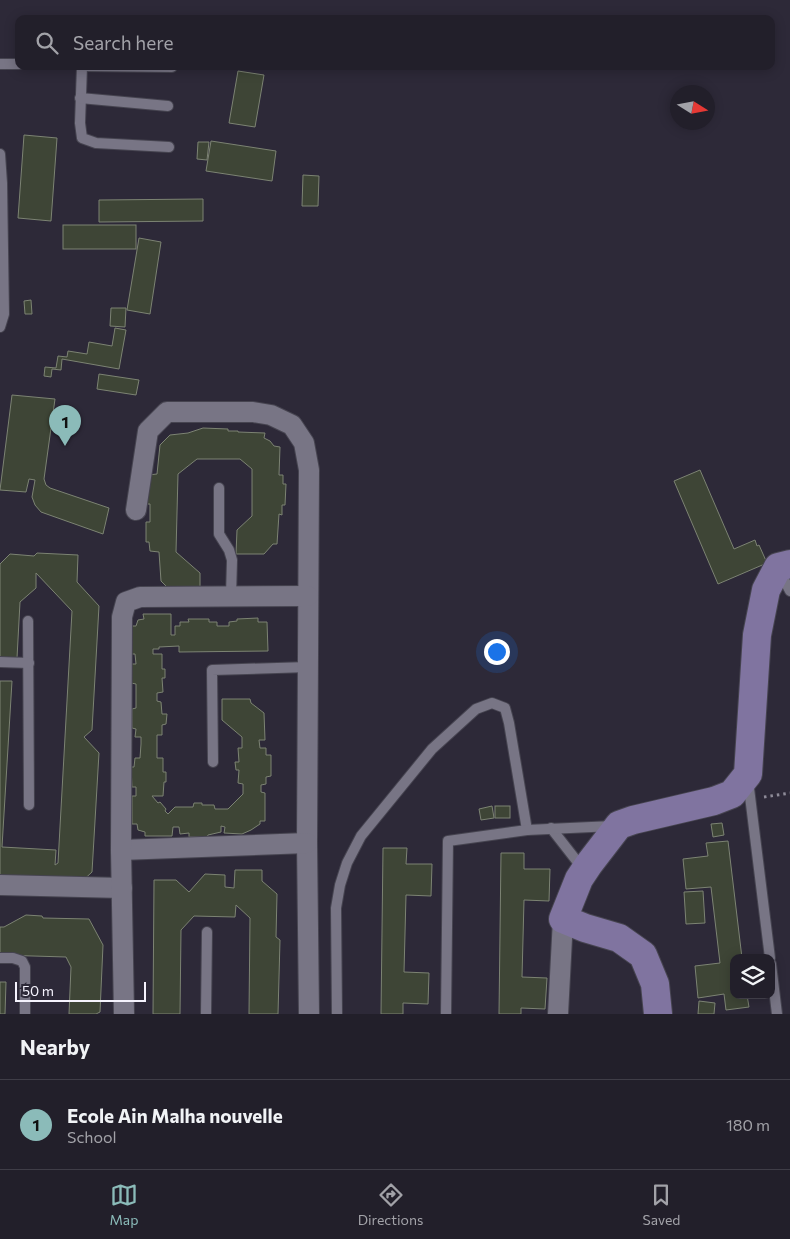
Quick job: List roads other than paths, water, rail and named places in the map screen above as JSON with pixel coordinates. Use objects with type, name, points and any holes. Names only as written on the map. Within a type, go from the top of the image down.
[{"type":"street","points":[[136,510],[148,431],[167,412],[252,412],[270,415],[292,425],[304,443],[309,470],[307,843],[309,1014]]},
{"type":"street","points":[[558,1014],[563,919],[579,879],[619,825],[714,801],[749,786],[757,635],[766,590],[784,566]]},
{"type":"street","points":[[124,1014],[121,850],[122,616],[126,602],[140,597],[308,596]]},
{"type":"street","points":[[121,850],[307,843]]},
{"type":"street","points":[[0,885],[122,888]]},
{"type":"street","points":[[563,919],[619,938],[643,955],[655,984],[658,1014]]},
{"type":"lane","points":[[0,64],[15,64]]},
{"type":"lane","points":[[81,70],[80,123],[82,138],[96,143],[169,147]]},
{"type":"lane","points":[[80,98],[168,106]]},
{"type":"lane","points":[[0,154],[4,314],[0,327]]},
{"type":"lane","points":[[219,488],[219,534],[230,550],[232,560],[232,596]]},
{"type":"lane","points":[[784,566],[790,592]]},
{"type":"lane","points":[[28,621],[29,805]]},
{"type":"lane","points":[[0,662],[28,663]]},
{"type":"lane","points":[[213,762],[212,670],[308,667]]},
{"type":"lane","points":[[337,1014],[336,908],[340,885],[347,863],[362,836],[432,749],[476,709],[492,702],[505,708],[527,830]]},
{"type":"lane","points":[[749,786],[770,954]]},
{"type":"lane","points":[[446,1014],[448,841],[527,830],[619,825]]},
{"type":"lane","points":[[552,828],[585,871]]},
{"type":"lane","points":[[206,1014],[207,932]]},
{"type":"lane","points":[[0,958],[12,958],[22,961],[25,967],[26,1014]]},
{"type":"lane","points":[[775,997],[777,1014]]},
{"type":"place","name":"Ecole Ain Malha nouvelle","points":[[65,446]]}]
